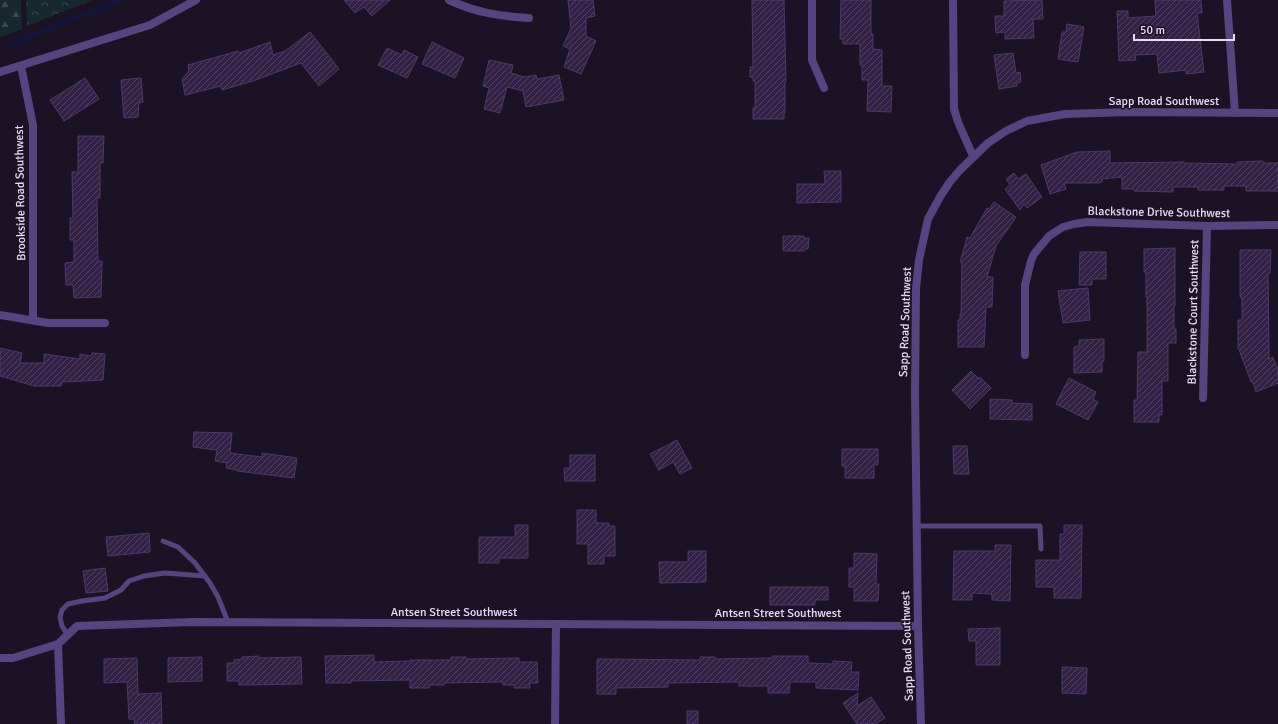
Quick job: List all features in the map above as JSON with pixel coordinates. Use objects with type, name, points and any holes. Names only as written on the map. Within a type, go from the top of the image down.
[{"type":"street","points":[[0,72],[150,25],[196,0]]},
{"type":"street","points":[[449,0],[475,11],[499,16],[528,18]]},
{"type":"street","points":[[812,0],[812,60],[824,88]]},
{"type":"street","points":[[953,0],[954,109],[973,156]]},
{"type":"street","points":[[1227,0],[1235,113]]},
{"type":"street","name":"Brookside Road Southwest","points":[[21,66],[33,125],[33,320]]},
{"type":"street","name":"Sapp Road Southwest","points":[[921,724],[916,526],[916,289],[919,260],[928,219],[940,197],[956,174],[973,156],[988,143],[1006,131],[1027,121],[1065,114],[1130,112],[1278,113]]},
{"type":"street","name":"Blackstone Drive Southwest","points":[[1026,355],[1025,285],[1027,275],[1034,254],[1049,236],[1063,227],[1087,222],[1207,226],[1278,225]]},
{"type":"street","name":"Blackstone Court Southwest","points":[[1203,398],[1207,226]]},
{"type":"street","points":[[0,315],[48,323],[105,323]]},
{"type":"street","name":"Antsen Street Southwest","points":[[0,658],[13,658],[58,644],[77,626],[228,622],[918,626]]},
{"type":"street","points":[[555,724],[556,624]]},
{"type":"street","points":[[58,644],[61,724]]},
{"type":"lane","points":[[916,526],[1040,526],[1041,550]]},
{"type":"lane","points":[[163,541],[178,547],[195,563],[218,597],[228,622]]},
{"type":"lane","points":[[68,635],[62,626],[60,617],[62,610],[68,604],[105,598],[120,590],[129,581],[144,576],[165,573],[205,576]]},
{"type":"green space","points":[[0,0],[21,0],[22,29],[0,37]]},
{"type":"green space","points":[[26,0],[92,0],[27,26]]},
{"type":"building","points":[[344,0],[390,0],[372,16],[364,7],[355,13]]},
{"type":"building","points":[[568,0],[593,0],[595,16],[586,18],[586,36],[596,41],[581,74],[564,67],[570,49],[563,46],[571,28]]},
{"type":"building","points":[[752,0],[784,0],[786,81],[784,119],[753,119],[753,108],[755,108],[755,81],[753,81],[753,77],[750,77],[750,67],[753,67]]},
{"type":"building","points":[[841,0],[871,0],[871,34],[873,34],[873,49],[882,50],[882,86],[892,86],[891,112],[867,111],[868,80],[862,80],[860,44],[843,44],[843,39],[840,39]]},
{"type":"building","points":[[1042,0],[1043,19],[1033,19],[1034,38],[1005,39],[1005,32],[996,33],[995,16],[1004,16],[1004,1]]},
{"type":"building","points":[[1155,0],[1201,0],[1202,13],[1197,13],[1204,72],[1186,74],[1186,70],[1159,73],[1157,54],[1135,55],[1136,60],[1119,61],[1117,11],[1128,11],[1128,18],[1156,16]]},
{"type":"building","points":[[1067,24],[1084,27],[1078,62],[1058,59],[1062,32],[1066,32]]},
{"type":"building","points":[[310,32],[339,69],[319,86],[301,63],[253,81],[222,90],[221,86],[185,95],[182,79],[189,71],[188,65],[238,51],[239,53],[270,42],[273,55],[285,51]]},
{"type":"building","points":[[432,42],[464,58],[455,78],[422,64]]},
{"type":"building","points":[[387,48],[402,55],[404,50],[418,57],[407,78],[378,65]]},
{"type":"building","points":[[1013,53],[1016,73],[1020,72],[1021,82],[1017,83],[1017,86],[999,89],[994,55]]},
{"type":"building","points":[[489,60],[513,65],[511,73],[524,77],[536,75],[537,79],[559,75],[564,100],[526,107],[523,91],[507,87],[500,113],[484,109],[489,88],[483,86]]},
{"type":"building","points":[[85,78],[99,99],[64,121],[50,100]]},
{"type":"building","points":[[141,78],[143,102],[139,103],[138,117],[124,118],[121,80]]},
{"type":"building","points":[[78,136],[104,136],[103,163],[100,163],[100,198],[97,198],[98,262],[102,261],[101,297],[74,298],[73,285],[66,285],[65,263],[74,262],[74,240],[70,240],[70,218],[73,218],[72,172],[78,172]]},
{"type":"building","points":[[1110,151],[1110,163],[1184,162],[1237,164],[1237,162],[1263,161],[1263,163],[1278,163],[1278,191],[1246,191],[1246,186],[1224,186],[1224,190],[1198,190],[1198,187],[1173,187],[1173,192],[1134,191],[1134,189],[1122,189],[1122,177],[1102,179],[1102,182],[1098,183],[1064,183],[1066,189],[1050,194],[1041,165],[1077,152]]},
{"type":"building","points":[[824,171],[841,171],[841,202],[797,203],[797,184],[825,184]]},
{"type":"building","points":[[1014,173],[1018,179],[1026,174],[1042,197],[1027,208],[1024,204],[1020,210],[1005,189],[1010,185],[1006,179]]},
{"type":"building","points":[[994,202],[1016,217],[996,246],[987,277],[993,277],[992,307],[986,307],[984,347],[958,347],[958,320],[960,320],[961,314],[962,263],[960,262],[967,237],[970,238],[987,208],[989,209]]},
{"type":"building","points":[[783,236],[804,236],[804,238],[809,238],[808,249],[804,249],[804,251],[783,251]]},
{"type":"building","points":[[1175,248],[1174,329],[1176,329],[1176,343],[1168,343],[1168,381],[1162,381],[1162,415],[1159,415],[1159,422],[1134,422],[1134,400],[1137,400],[1138,352],[1147,352],[1147,297],[1146,272],[1144,272],[1144,249]]},
{"type":"building","points":[[1240,250],[1271,250],[1270,273],[1268,273],[1269,359],[1273,357],[1278,370],[1278,383],[1256,392],[1238,347],[1238,320],[1242,320],[1242,297],[1240,297]]},
{"type":"building","points":[[1080,252],[1106,252],[1106,279],[1092,279],[1092,285],[1079,285]]},
{"type":"building","points":[[1088,288],[1090,320],[1063,323],[1058,291]]},
{"type":"building","points":[[1104,339],[1104,361],[1102,361],[1102,372],[1074,373],[1074,347],[1079,346],[1079,340]]},
{"type":"building","points":[[0,348],[22,353],[20,363],[44,363],[44,354],[80,359],[80,354],[91,356],[92,353],[105,354],[103,380],[62,382],[61,386],[34,386],[0,376]]},
{"type":"building","points":[[971,371],[979,379],[980,377],[991,388],[970,409],[952,390]]},
{"type":"building","points":[[1069,378],[1096,392],[1093,399],[1098,402],[1088,420],[1056,404]]},
{"type":"building","points":[[990,399],[1012,400],[1012,403],[1032,404],[1032,420],[990,419]]},
{"type":"building","points":[[194,432],[232,433],[230,453],[262,457],[262,453],[297,458],[294,478],[237,471],[226,468],[227,463],[215,461],[217,450],[193,447]]},
{"type":"building","points":[[677,440],[692,468],[680,474],[673,462],[659,470],[650,454]]},
{"type":"building","points":[[953,446],[967,446],[969,474],[954,474]]},
{"type":"building","points":[[842,449],[878,449],[878,465],[874,465],[874,478],[845,478],[845,466],[842,466]]},
{"type":"building","points":[[570,455],[595,455],[595,481],[565,481],[564,468],[570,468]]},
{"type":"building","points":[[577,510],[596,510],[596,523],[609,523],[609,526],[615,526],[615,556],[604,556],[604,564],[588,564],[588,544],[577,544]]},
{"type":"building","points":[[515,525],[528,525],[528,558],[499,558],[499,563],[479,563],[479,537],[515,537]]},
{"type":"building","points":[[1064,525],[1082,525],[1081,598],[1054,598],[1054,587],[1036,587],[1036,560],[1060,560],[1060,534],[1064,534]]},
{"type":"building","points":[[149,533],[150,552],[108,556],[106,537]]},
{"type":"building","points":[[995,545],[1011,545],[1010,601],[992,600],[992,594],[972,593],[972,600],[953,600],[954,551],[995,551]]},
{"type":"building","points":[[688,551],[706,551],[706,582],[660,583],[659,562],[688,562]]},
{"type":"building","points":[[854,553],[877,554],[876,584],[879,584],[878,601],[854,601],[854,587],[849,587],[849,568],[854,568]]},
{"type":"building","points":[[105,568],[108,591],[86,593],[83,571]]},
{"type":"building","points":[[770,587],[828,587],[828,600],[815,600],[815,605],[770,605]]},
{"type":"building","points":[[1000,628],[1000,665],[976,665],[976,641],[969,641],[968,629]]},
{"type":"building","points":[[374,655],[374,662],[451,660],[451,657],[466,657],[466,659],[519,658],[519,662],[537,662],[538,683],[529,683],[530,688],[514,688],[514,685],[503,685],[503,682],[444,683],[444,685],[429,685],[429,688],[410,688],[410,680],[326,683],[325,656]]},
{"type":"building","points":[[259,656],[259,658],[301,657],[302,684],[239,685],[239,681],[227,681],[227,663],[234,663],[234,660],[242,659],[242,657]]},
{"type":"building","points":[[772,656],[808,656],[808,663],[833,664],[833,661],[852,662],[851,672],[859,672],[858,690],[816,688],[816,682],[790,682],[789,693],[768,693],[768,686],[739,686],[739,682],[668,683],[668,687],[616,688],[616,694],[597,694],[597,659],[700,660],[700,657],[715,657],[715,659],[772,658]]},
{"type":"building","points":[[202,657],[202,681],[168,682],[168,658]]},
{"type":"building","points":[[137,658],[138,694],[161,693],[162,724],[135,724],[134,719],[129,719],[127,682],[104,683],[104,659]]},
{"type":"building","points":[[1062,667],[1087,668],[1086,694],[1062,693]]},
{"type":"building","points":[[858,693],[857,706],[871,697],[885,718],[875,724],[857,724],[843,703]]},
{"type":"building","points":[[687,711],[698,711],[698,724],[687,724]]},
{"type":"waterway","points":[[9,44],[121,0]]}]
